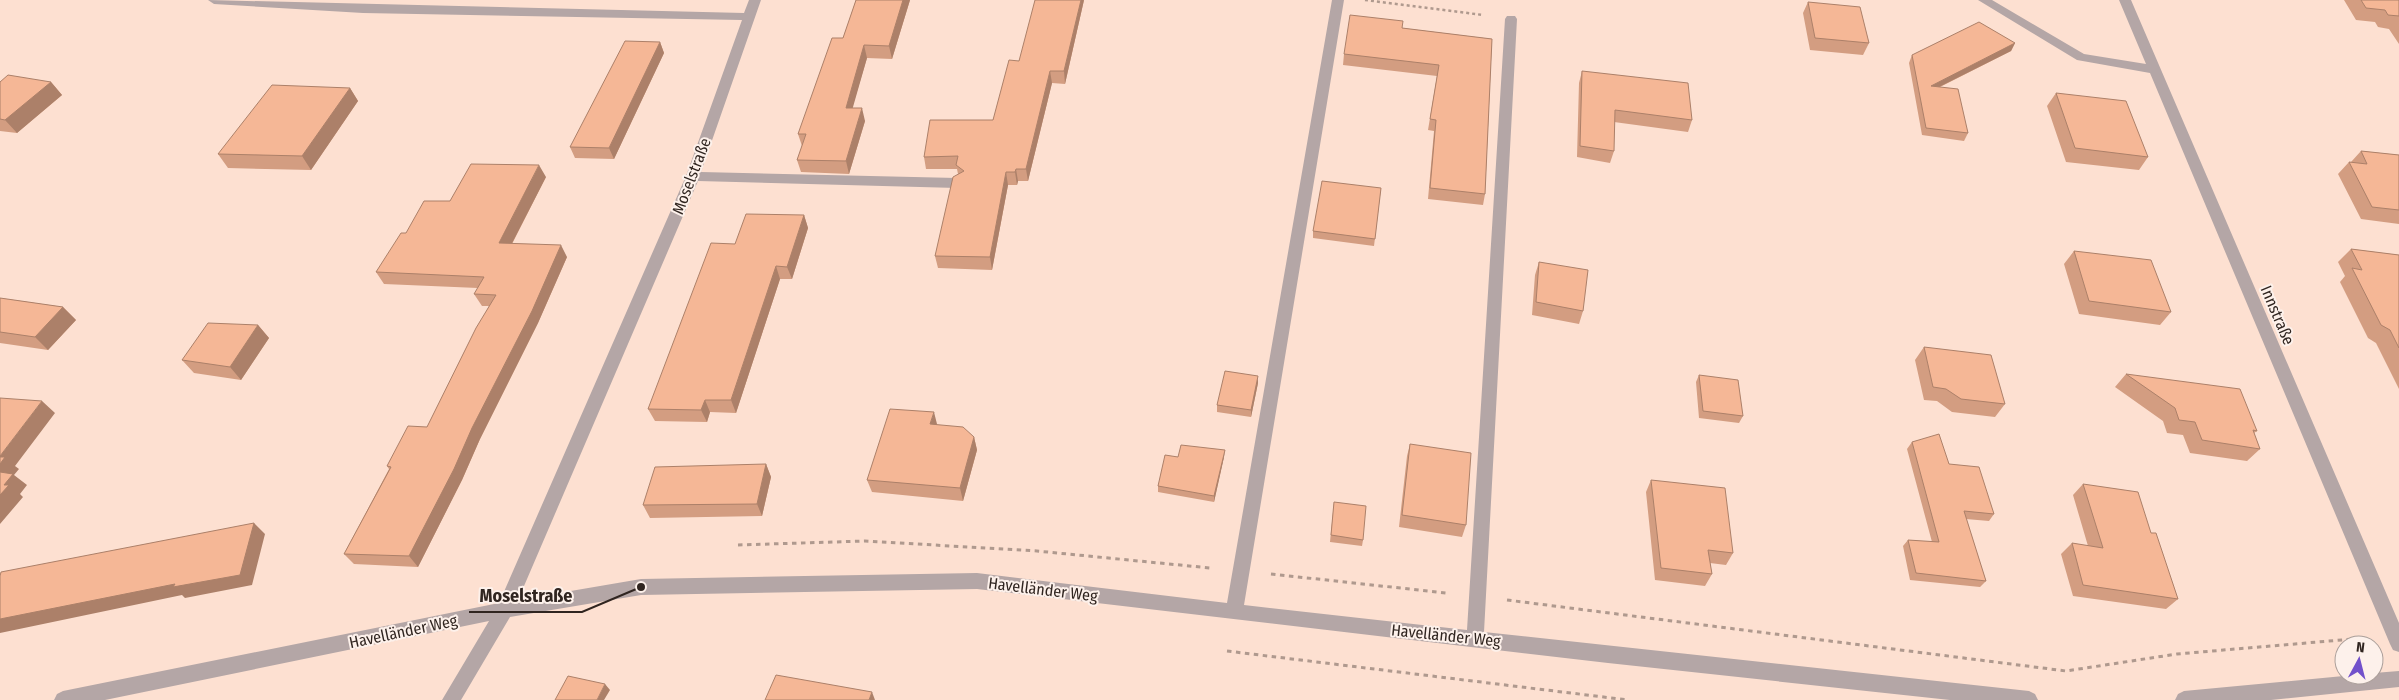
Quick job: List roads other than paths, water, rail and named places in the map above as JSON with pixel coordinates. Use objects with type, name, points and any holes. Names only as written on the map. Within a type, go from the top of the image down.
[{"type":"street","points":[[214,0],[362,9],[747,17]]},
{"type":"street","name":"Moselstraße","points":[[451,700],[505,610],[693,176],[747,17],[755,0]]},
{"type":"street","points":[[1234,612],[1338,0]]},
{"type":"street","points":[[1984,0],[2081,57],[2156,70]]},
{"type":"street","name":"Innstraße","points":[[2125,0],[2397,640]]},
{"type":"street","points":[[1475,638],[1511,19]]},
{"type":"street","points":[[693,176],[957,183]]},
{"type":"street","name":"Havelländer Weg","points":[[63,700],[505,610],[641,587],[977,581],[1608,655],[2029,700]]},
{"type":"street","points":[[2184,700],[2399,679]]},
{"type":"place","name":"Moselstraße","points":[[641,587]]}]
